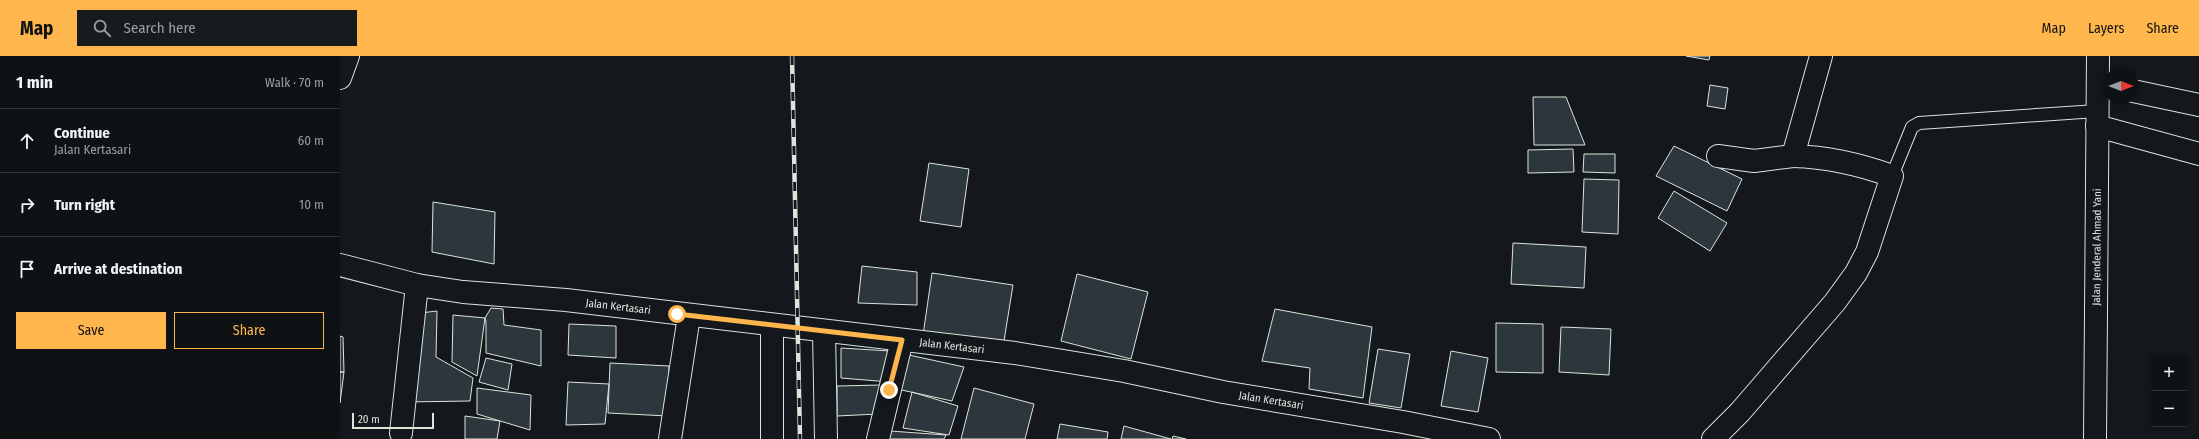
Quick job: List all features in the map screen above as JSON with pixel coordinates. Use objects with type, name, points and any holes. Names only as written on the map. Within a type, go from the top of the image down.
[{"type":"main road","points":[[340,78],[348,56]]},
{"type":"main road","points":[[1793,156],[1821,56]]},
{"type":"main road","name":"Jalan Jenderal Ahmad Yani","points":[[2095,439],[2097,118],[2103,85],[2098,56]]},
{"type":"main road","points":[[2139,92],[2199,105]]},
{"type":"main road","points":[[2097,118],[2199,154]]},
{"type":"main road","points":[[1712,439],[1740,412],[1836,302],[1856,273],[1867,252],[1892,176],[1836,159],[1793,156],[1754,161],[1718,156]]},
{"type":"main road","name":"Jalan Kertasari","points":[[340,265],[418,286],[463,292],[566,300],[772,326],[959,345],[1085,364],[1230,393],[1388,419],[1489,439]]},
{"type":"main road","points":[[401,433],[418,286]]},
{"type":"main road","points":[[670,439],[689,316]]},
{"type":"main road","points":[[772,326],[772,439]]},
{"type":"main road","points":[[824,331],[826,439]]},
{"type":"main road","points":[[878,439],[902,340]]},
{"type":"lane","points":[[1892,176],[1912,127],[1919,123],[2097,118]]},
{"type":"building","points":[[1686,56],[1710,56],[1709,60]]},
{"type":"building","points":[[1710,85],[1728,88],[1725,109],[1707,106]]},
{"type":"building","points":[[1533,97],[1566,97],[1585,145],[1534,145]]},
{"type":"building","points":[[1674,146],[1742,179],[1727,211],[1656,176]]},
{"type":"building","points":[[1573,149],[1574,172],[1528,173],[1528,150]]},
{"type":"building","points":[[1584,154],[1615,154],[1615,173],[1583,172]]},
{"type":"building","points":[[929,163],[969,169],[961,227],[920,221]]},
{"type":"building","points":[[1584,179],[1619,180],[1618,234],[1582,232]]},
{"type":"building","points":[[1674,191],[1727,223],[1710,251],[1658,218]]},
{"type":"building","points":[[433,202],[495,212],[494,264],[432,252]]},
{"type":"building","points":[[1513,243],[1586,247],[1584,288],[1511,284]]},
{"type":"building","points":[[862,266],[917,272],[917,305],[858,303]]},
{"type":"building","points":[[932,273],[1013,285],[1003,347],[923,335]]},
{"type":"building","points":[[1077,274],[1148,292],[1131,359],[1061,341]]},
{"type":"building","points":[[491,308],[503,309],[504,325],[541,330],[541,366],[486,353],[485,318]]},
{"type":"building","points":[[1275,309],[1372,327],[1363,398],[1309,389],[1310,368],[1262,361]]},
{"type":"building","points":[[437,311],[436,357],[473,378],[470,401],[405,402],[420,313]]},
{"type":"building","points":[[453,315],[485,318],[477,376],[452,362]]},
{"type":"building","points":[[1496,323],[1543,324],[1543,373],[1496,372]]},
{"type":"building","points":[[569,324],[616,326],[616,358],[568,355]]},
{"type":"building","points":[[1561,327],[1611,329],[1609,375],[1559,372]]},
{"type":"building","points":[[340,336],[343,337],[344,372],[340,372]]},
{"type":"building","points":[[841,348],[890,351],[890,382],[841,378]]},
{"type":"building","points":[[1378,349],[1410,354],[1401,408],[1369,403]]},
{"type":"building","points":[[1451,351],[1488,358],[1478,412],[1441,406]]},
{"type":"building","points":[[909,355],[964,367],[952,401],[897,389]]},
{"type":"building","points":[[486,358],[512,364],[508,390],[479,382]]},
{"type":"building","points":[[610,363],[669,366],[668,416],[608,413]]},
{"type":"building","points":[[340,372],[344,372],[340,403]]},
{"type":"building","points":[[568,382],[609,384],[605,424],[566,425]]},
{"type":"building","points":[[881,385],[878,414],[837,416],[837,386]]},
{"type":"building","points":[[477,388],[531,395],[530,430],[477,414]]},
{"type":"building","points":[[974,388],[1034,404],[1025,439],[961,439]]},
{"type":"building","points":[[912,392],[958,406],[949,435],[903,428]]},
{"type":"building","points":[[465,416],[500,421],[497,439],[465,439]]},
{"type":"building","points":[[1060,424],[1108,432],[1107,439],[1057,439]]},
{"type":"building","points":[[1124,426],[1171,439],[1121,439]]},
{"type":"building","points":[[890,431],[946,435],[944,439],[888,439]]},
{"type":"building","points":[[1173,436],[1186,439],[1172,439]]},
{"type":"railway","points":[[792,56],[800,439]]},
{"type":"route","points":[[677,314],[902,340],[889,390]]}]
